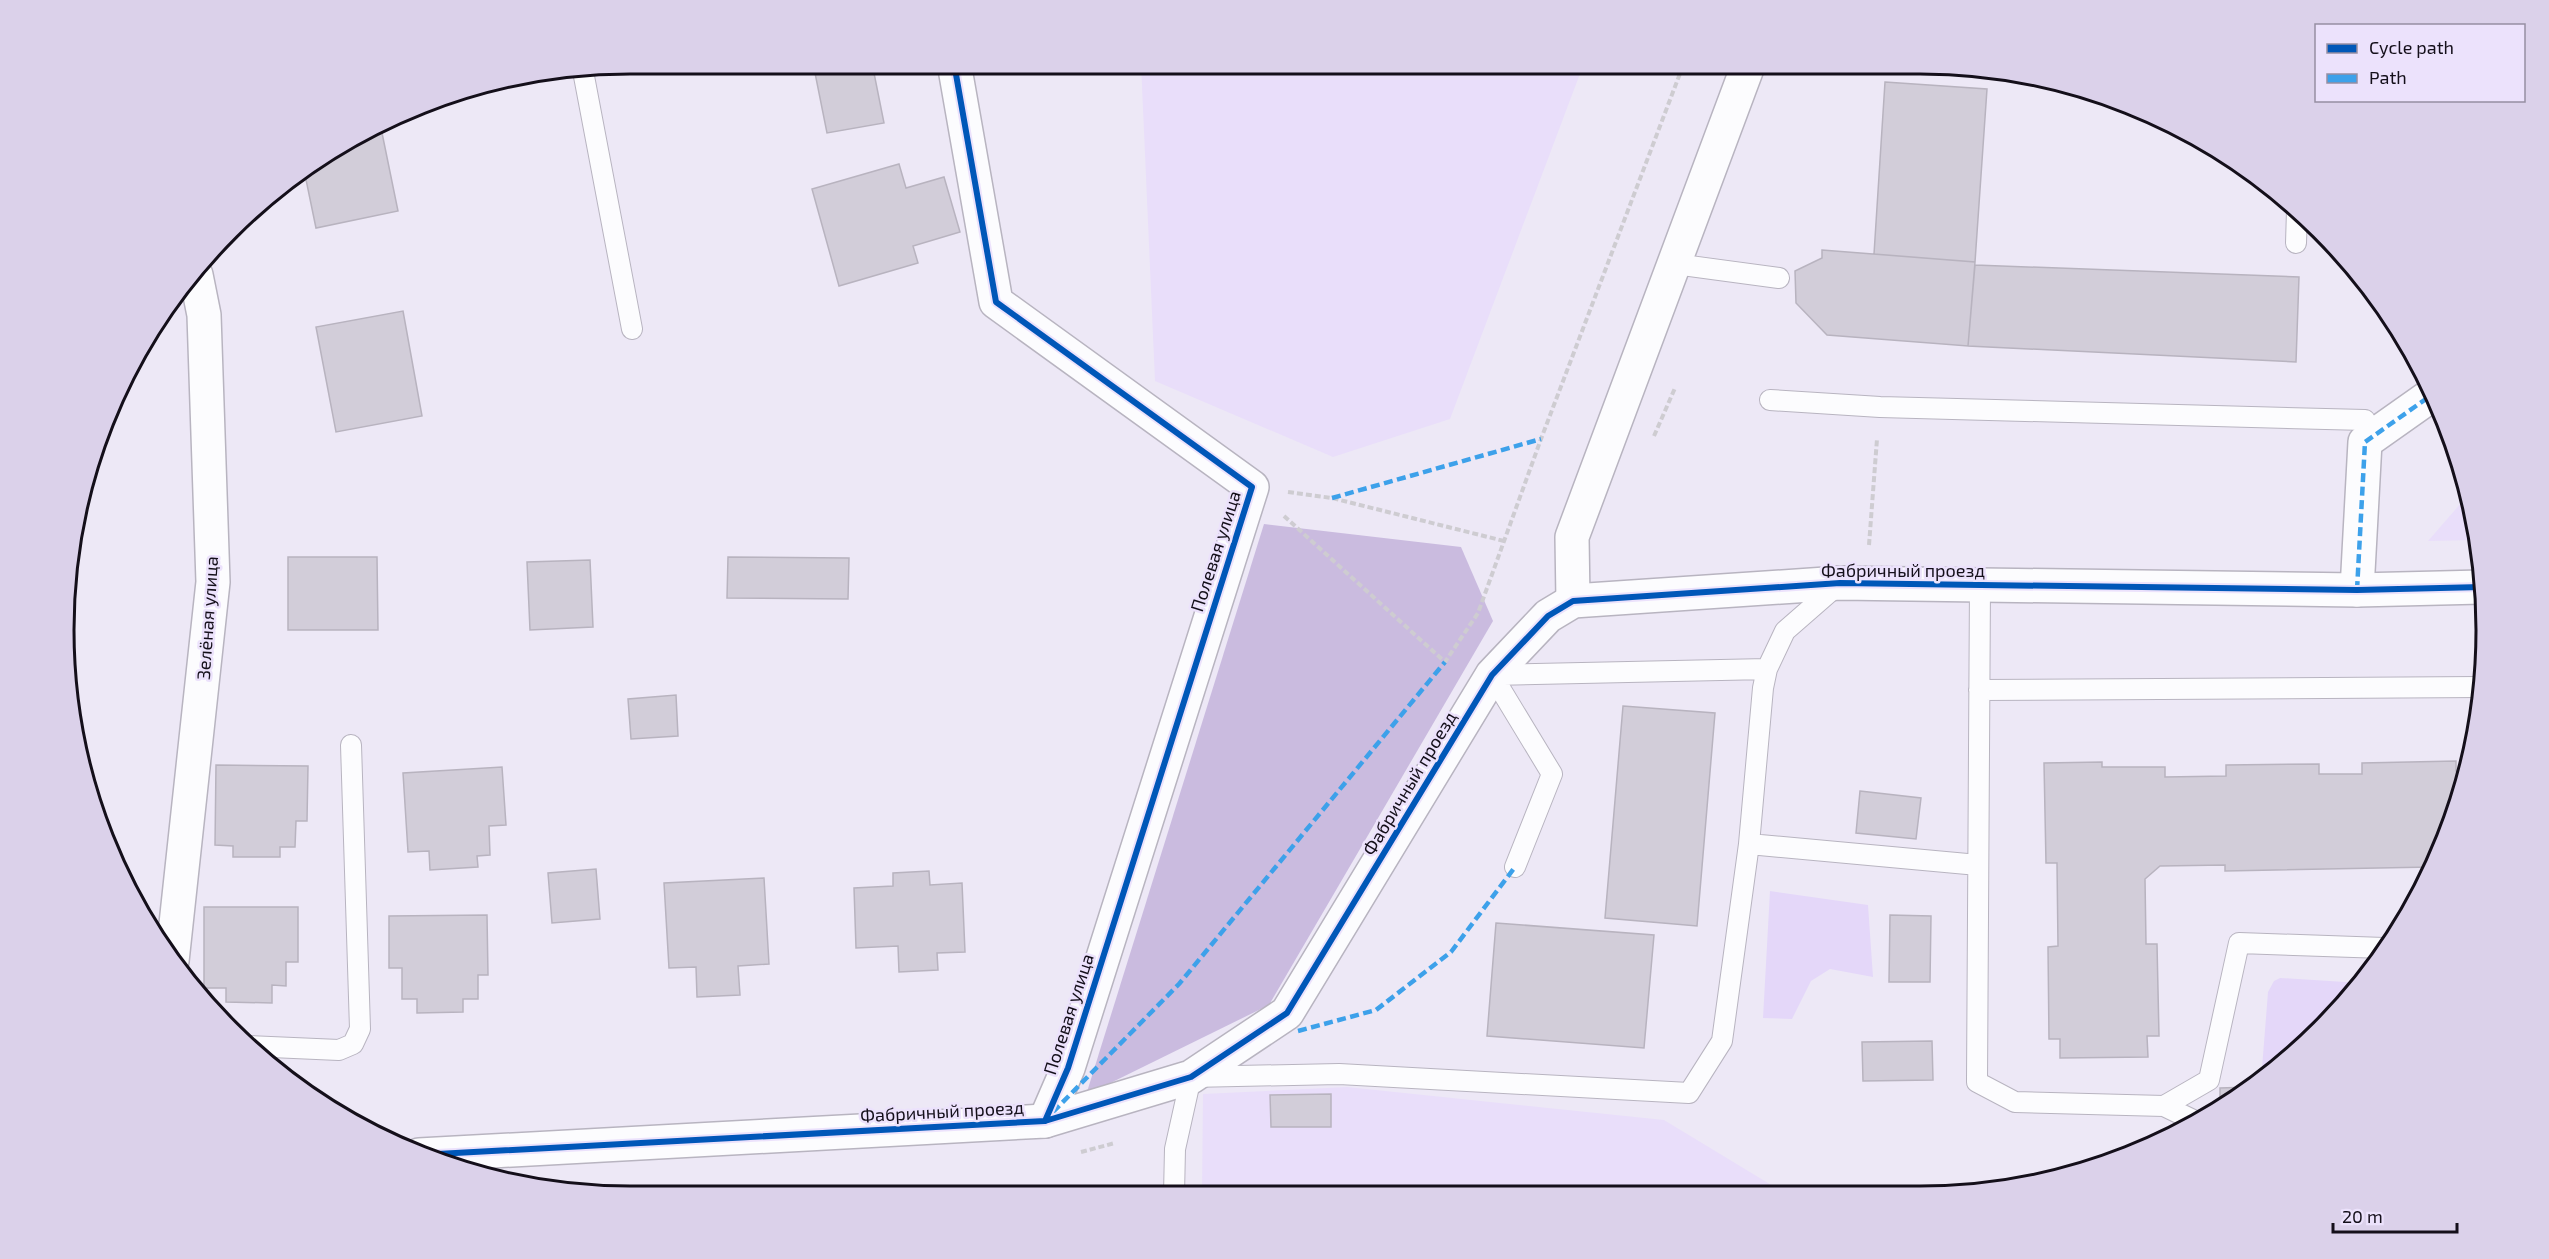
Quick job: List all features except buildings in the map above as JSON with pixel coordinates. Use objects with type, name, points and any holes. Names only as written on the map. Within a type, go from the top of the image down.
[{"type":"street","name":"Полевая улица","points":[[956,74],[996,302],[1252,487],[1068,1068],[1045,1121]]},
{"type":"street","points":[[1573,602],[1572,537],[1745,74]]},
{"type":"street","name":"Зелёная улица","points":[[174,947],[213,582],[204,315],[197,280]]},
{"type":"street","points":[[2357,590],[2365,442],[2425,400]]},
{"type":"street","name":"Фабричный проезд","points":[[476,1161],[1045,1121],[1191,1077],[1287,1014],[1492,675],[1548,616],[1573,602],[1840,584],[2357,590],[2474,587]]},
{"type":"lane","points":[[584,76],[632,328]]},
{"type":"lane","points":[[2296,243],[2297,221]]},
{"type":"lane","points":[[1675,264],[1779,278]]},
{"type":"lane","points":[[1770,400],[1880,407],[2365,420]]},
{"type":"lane","points":[[1174,1186],[1175,1149],[1191,1077],[1340,1074],[1689,1093],[1722,1041],[1749,844],[1763,688],[1767,669],[1785,631],[1840,584]]},
{"type":"lane","points":[[1980,585],[1977,1082],[2015,1102],[2164,1106],[2186,1117]]},
{"type":"lane","points":[[1515,867],[1552,774],[1492,675],[1767,669]]},
{"type":"lane","points":[[1979,690],[2472,687]]},
{"type":"lane","points":[[261,1047],[339,1050],[353,1044],[360,1029],[351,745]]},
{"type":"lane","points":[[1749,844],[1978,865]]},
{"type":"lane","points":[[2164,1106],[2209,1080],[2239,943],[2375,948]]},
{"type":"path","points":[[1252,487],[1445,662],[1478,613],[1680,74]]},
{"type":"path","points":[[1869,546],[1880,407]]},
{"type":"path","points":[[1252,487],[1332,498],[1504,541]]},
{"type":"shaded area","points":[[1141,74],[1580,74],[1450,419],[1333,457],[1155,381]]},
{"type":"shaded area","points":[[2461,503],[2468,540],[2428,541]]},
{"type":"shaded area","points":[[1264,524],[1461,547],[1493,621],[1269,1005],[1086,1095]]},
{"type":"shaded area","points":[[1770,891],[1868,905],[1873,977],[1830,969],[1811,981],[1792,1019],[1763,1018]]},
{"type":"shaded area","points":[[2280,978],[2349,982],[2313,1023],[2262,1068],[2268,992],[2274,981]]},
{"type":"shaded area","points":[[1347,1087],[1664,1120],[1773,1186],[1202,1186],[1203,1094]]},
{"type":"marked path","points":[[2357,590],[2365,442],[2425,400]]},
{"type":"marked path","points":[[1332,498],[1541,439]]},
{"type":"marked path","points":[[1053,1112],[1179,984],[1445,662]]},
{"type":"marked path","points":[[1298,1031],[1376,1010],[1451,952],[1515,867]]},
{"type":"cycle path","points":[[956,74],[996,302],[1252,487],[1068,1068],[1045,1121]]},
{"type":"cycle path","points":[[445,1154],[1045,1121],[1191,1077],[1287,1013],[1492,675],[1548,616],[1573,601],[1840,583],[2357,590],[2474,587]]}]
